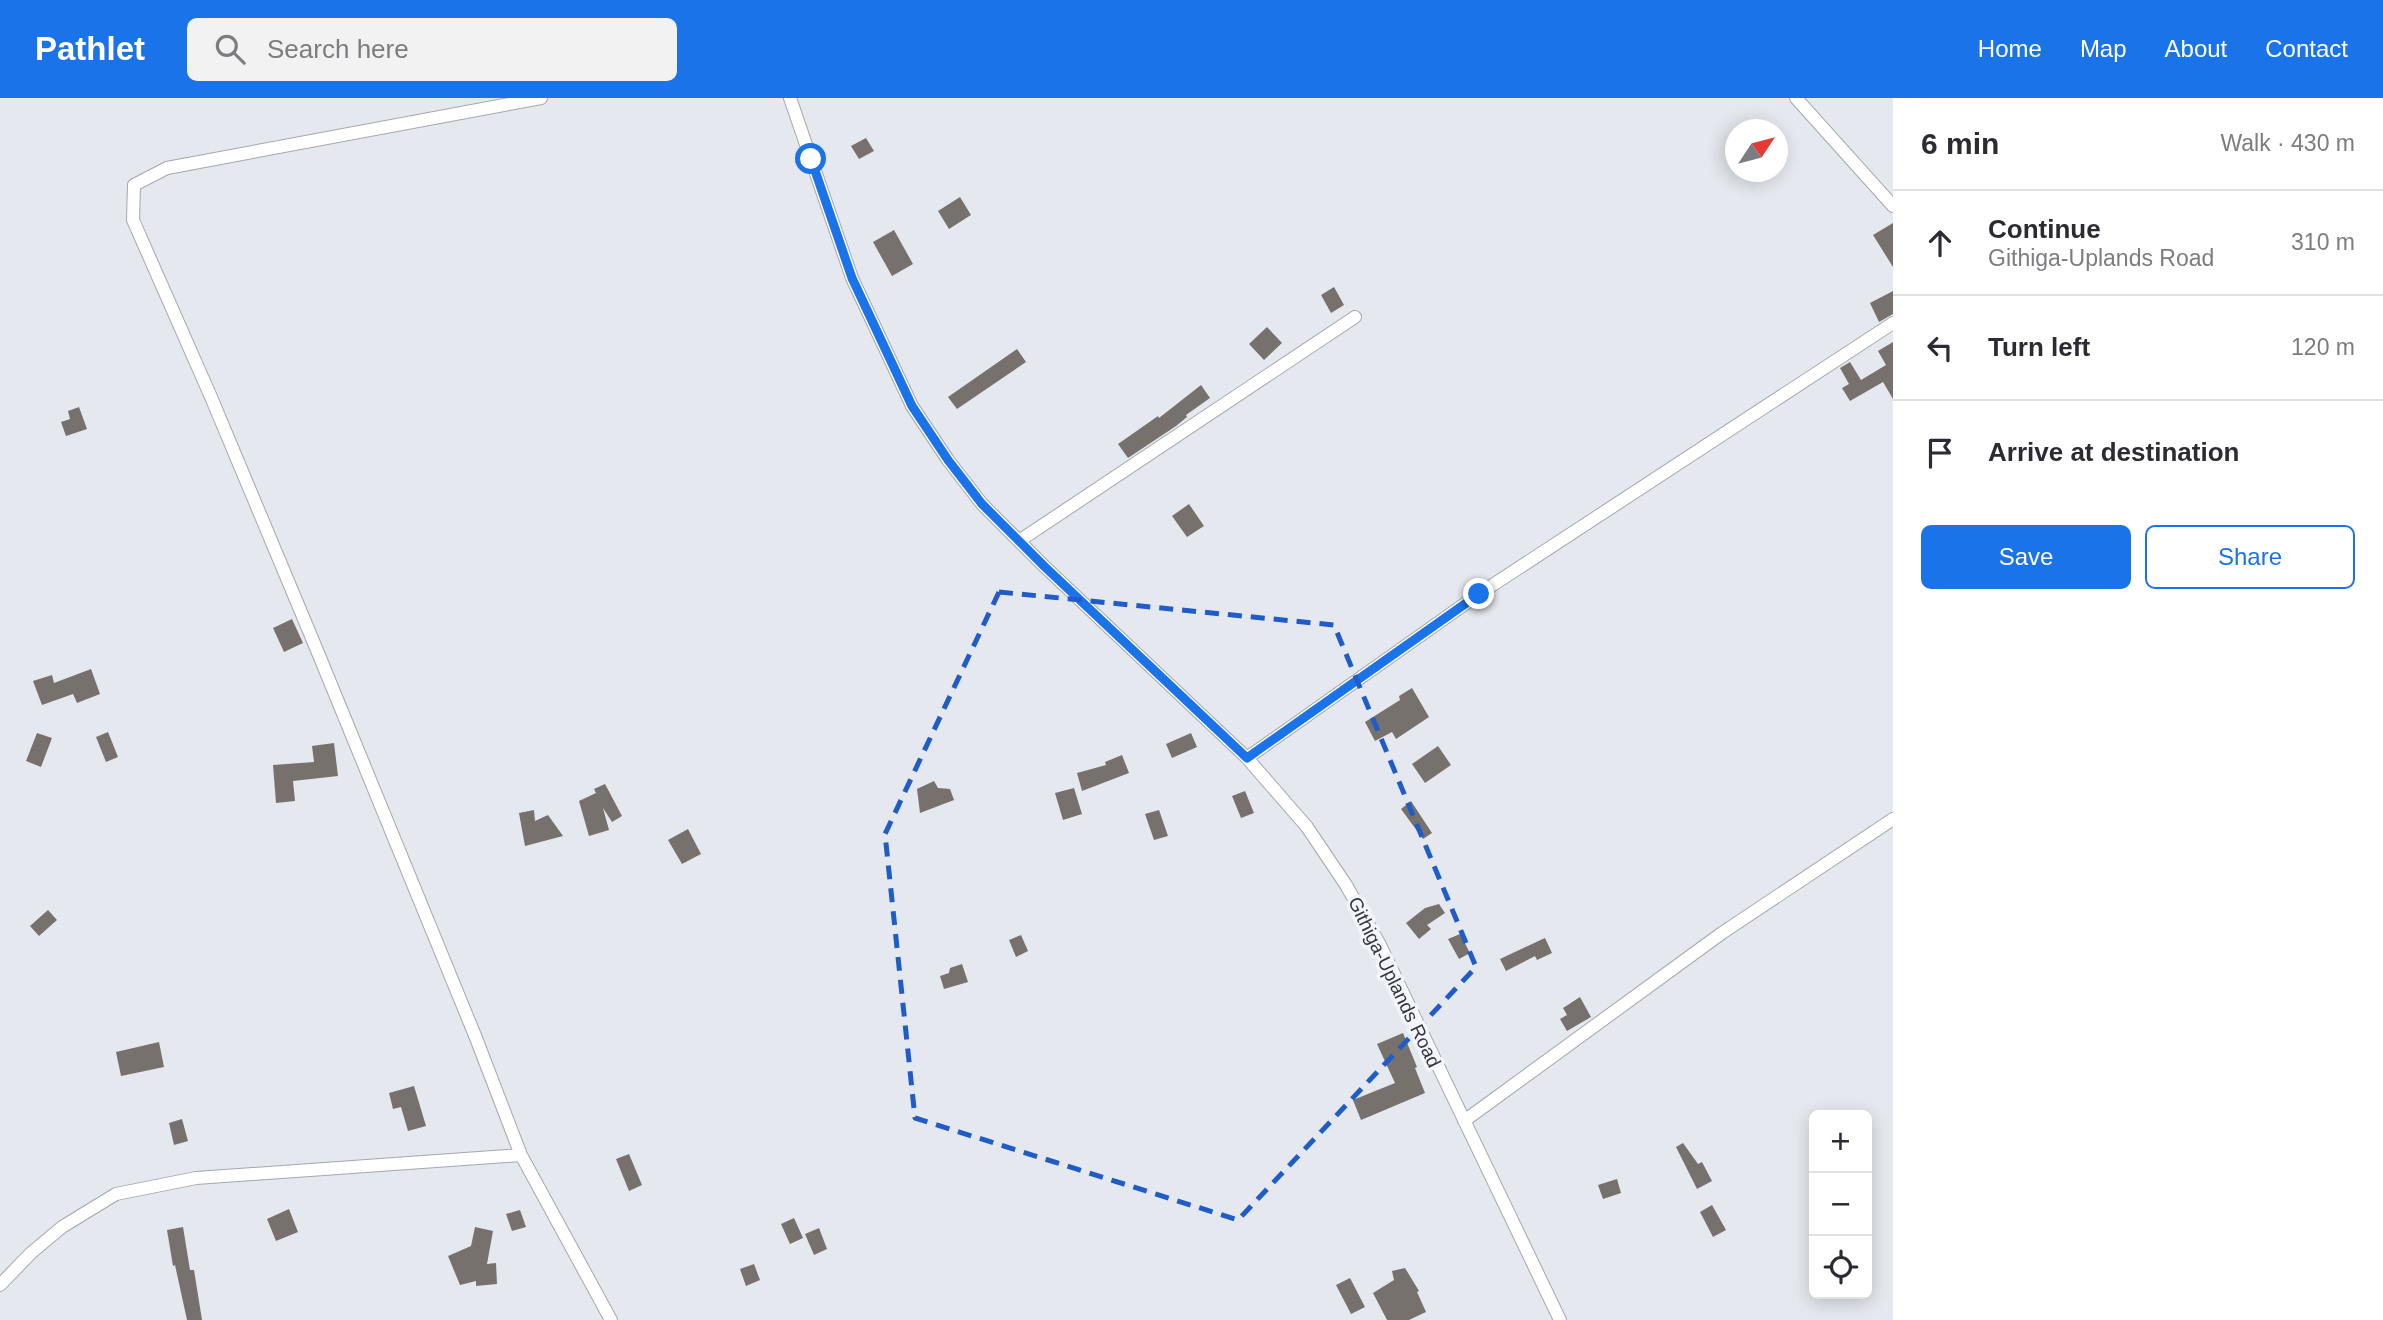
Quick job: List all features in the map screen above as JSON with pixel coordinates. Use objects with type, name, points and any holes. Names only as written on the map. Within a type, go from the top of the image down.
[{"type":"street","points":[[541,98],[167,169],[134,185],[133,220],[309,631],[476,1038],[521,1155],[611,1320]]},
{"type":"street","name":"Githiga-Uplands Road","points":[[790,98],[852,278],[912,406],[982,504],[1247,758],[1307,827],[1346,885],[1380,945],[1560,1320]]},
{"type":"street","points":[[1796,98],[1893,206]]},
{"type":"street","points":[[1019,541],[1355,317]]},
{"type":"street","points":[[1247,758],[1479,594],[1893,323]]},
{"type":"street","points":[[1464,1121],[1722,933],[1893,819]]},
{"type":"street","points":[[0,1285],[31,1253],[62,1227],[116,1194],[196,1178],[521,1155]]},
{"type":"highlighted area","points":[[999,592],[1334,625],[1476,967],[1238,1220],[915,1118],[885,834]]},
{"type":"building","points":[[866,138],[874,151],[859,159],[851,146]]},
{"type":"building","points":[[960,197],[971,215],[949,229],[938,211]]},
{"type":"building","points":[[1893,223],[1893,267],[1873,235]]},
{"type":"building","points":[[894,230],[913,264],[892,276],[873,242]]},
{"type":"building","points":[[1334,287],[1344,305],[1331,313],[1321,295]]},
{"type":"building","points":[[1893,291],[1893,314],[1879,322],[1870,303]]},
{"type":"building","points":[[1267,327],[1282,343],[1264,360],[1249,344]]},
{"type":"building","points":[[1893,342],[1893,399],[1883,382],[1850,401],[1842,388],[1849,384],[1840,368],[1850,362],[1861,380],[1886,365],[1878,351]]},
{"type":"building","points":[[1017,349],[1026,362],[957,409],[948,397]]},
{"type":"building","points":[[1201,385],[1210,398],[1186,415],[1176,426],[1128,458],[1118,444],[1158,416],[1159,418]]},
{"type":"building","points":[[79,407],[87,429],[66,436],[61,422],[70,419],[68,411]]},
{"type":"building","points":[[1189,504],[1204,526],[1187,537],[1172,516]]},
{"type":"building","points":[[292,619],[303,643],[284,652],[273,628]]},
{"type":"building","points":[[91,669],[100,694],[77,703],[73,694],[42,705],[33,681],[52,675],[54,683]]},
{"type":"building","points":[[1412,688],[1429,717],[1396,739],[1392,732],[1375,741],[1365,722],[1400,700],[1399,696]]},
{"type":"building","points":[[108,732],[118,757],[106,762],[96,737]]},
{"type":"building","points":[[37,733],[52,738],[41,767],[26,761]]},
{"type":"building","points":[[1191,733],[1197,747],[1172,758],[1166,744]]},
{"type":"building","points":[[334,743],[338,776],[293,781],[295,801],[276,803],[273,765],[314,762],[312,746]]},
{"type":"building","points":[[1438,746],[1451,765],[1425,783],[1412,764]]},
{"type":"building","points":[[1122,755],[1129,773],[1082,791],[1077,773],[1106,765],[1105,762]]},
{"type":"building","points":[[934,781],[938,788],[950,789],[954,800],[920,813],[917,789]]},
{"type":"building","points":[[605,784],[622,816],[612,822],[603,808],[609,830],[589,836],[579,801],[596,793],[594,789]]},
{"type":"building","points":[[1074,788],[1082,814],[1063,820],[1055,793]]},
{"type":"building","points":[[1245,791],[1254,813],[1241,818],[1232,796]]},
{"type":"building","points":[[1411,801],[1432,833],[1423,839],[1401,809]]},
{"type":"building","points":[[534,810],[535,821],[548,815],[563,836],[525,846],[519,813]]},
{"type":"building","points":[[1159,810],[1168,836],[1154,840],[1145,814]]},
{"type":"building","points":[[688,829],[701,854],[682,864],[668,840]]},
{"type":"building","points":[[1439,904],[1445,913],[1427,925],[1431,929],[1419,939],[1406,923],[1425,908]]},
{"type":"building","points":[[48,910],[57,920],[39,936],[30,926]]},
{"type":"building","points":[[1460,934],[1470,953],[1459,959],[1448,939]]},
{"type":"building","points":[[1021,935],[1028,951],[1016,957],[1009,940]]},
{"type":"building","points":[[1545,938],[1552,953],[1537,960],[1535,956],[1506,971],[1500,959]]},
{"type":"building","points":[[962,964],[968,982],[944,989],[940,976],[949,973],[950,968]]},
{"type":"building","points":[[1580,997],[1591,1017],[1567,1031],[1560,1019],[1567,1015],[1563,1008]]},
{"type":"building","points":[[1403,1033],[1425,1093],[1361,1120],[1353,1100],[1395,1083],[1377,1044]]},
{"type":"building","points":[[159,1042],[164,1067],[121,1076],[116,1052]]},
{"type":"building","points":[[414,1086],[426,1126],[408,1131],[401,1107],[393,1109],[389,1093]]},
{"type":"building","points":[[182,1119],[188,1141],[174,1145],[169,1123]]},
{"type":"building","points":[[1683,1143],[1698,1164],[1702,1162],[1712,1181],[1697,1189],[1676,1147]]},
{"type":"building","points":[[629,1154],[642,1185],[629,1191],[616,1159]]},
{"type":"building","points":[[1617,1179],[1621,1193],[1603,1199],[1598,1185]]},
{"type":"building","points":[[1712,1205],[1726,1230],[1713,1237],[1700,1212]]},
{"type":"building","points":[[289,1209],[298,1232],[276,1241],[267,1219]]},
{"type":"building","points":[[520,1210],[526,1227],[512,1231],[506,1214]]},
{"type":"building","points":[[794,1218],[803,1238],[790,1244],[781,1224]]},
{"type":"building","points":[[183,1227],[190,1270],[194,1270],[202,1320],[187,1320],[175,1265],[173,1266],[167,1230]]},
{"type":"building","points":[[475,1227],[493,1231],[487,1264],[496,1263],[497,1284],[476,1286],[476,1281],[460,1285],[448,1256],[471,1246]]},
{"type":"building","points":[[819,1228],[827,1249],[814,1255],[805,1234]]},
{"type":"building","points":[[754,1264],[760,1280],[746,1286],[740,1269]]},
{"type":"building","points":[[1405,1268],[1419,1291],[1417,1292],[1426,1312],[1409,1320],[1387,1320],[1373,1293],[1394,1280],[1392,1271]]},
{"type":"building","points":[[1350,1278],[1365,1307],[1351,1314],[1336,1285]]},
{"type":"route","points":[[811,159],[852,278],[912,406],[948,460],[982,504],[1044,566],[1247,758],[1479,594]]}]
